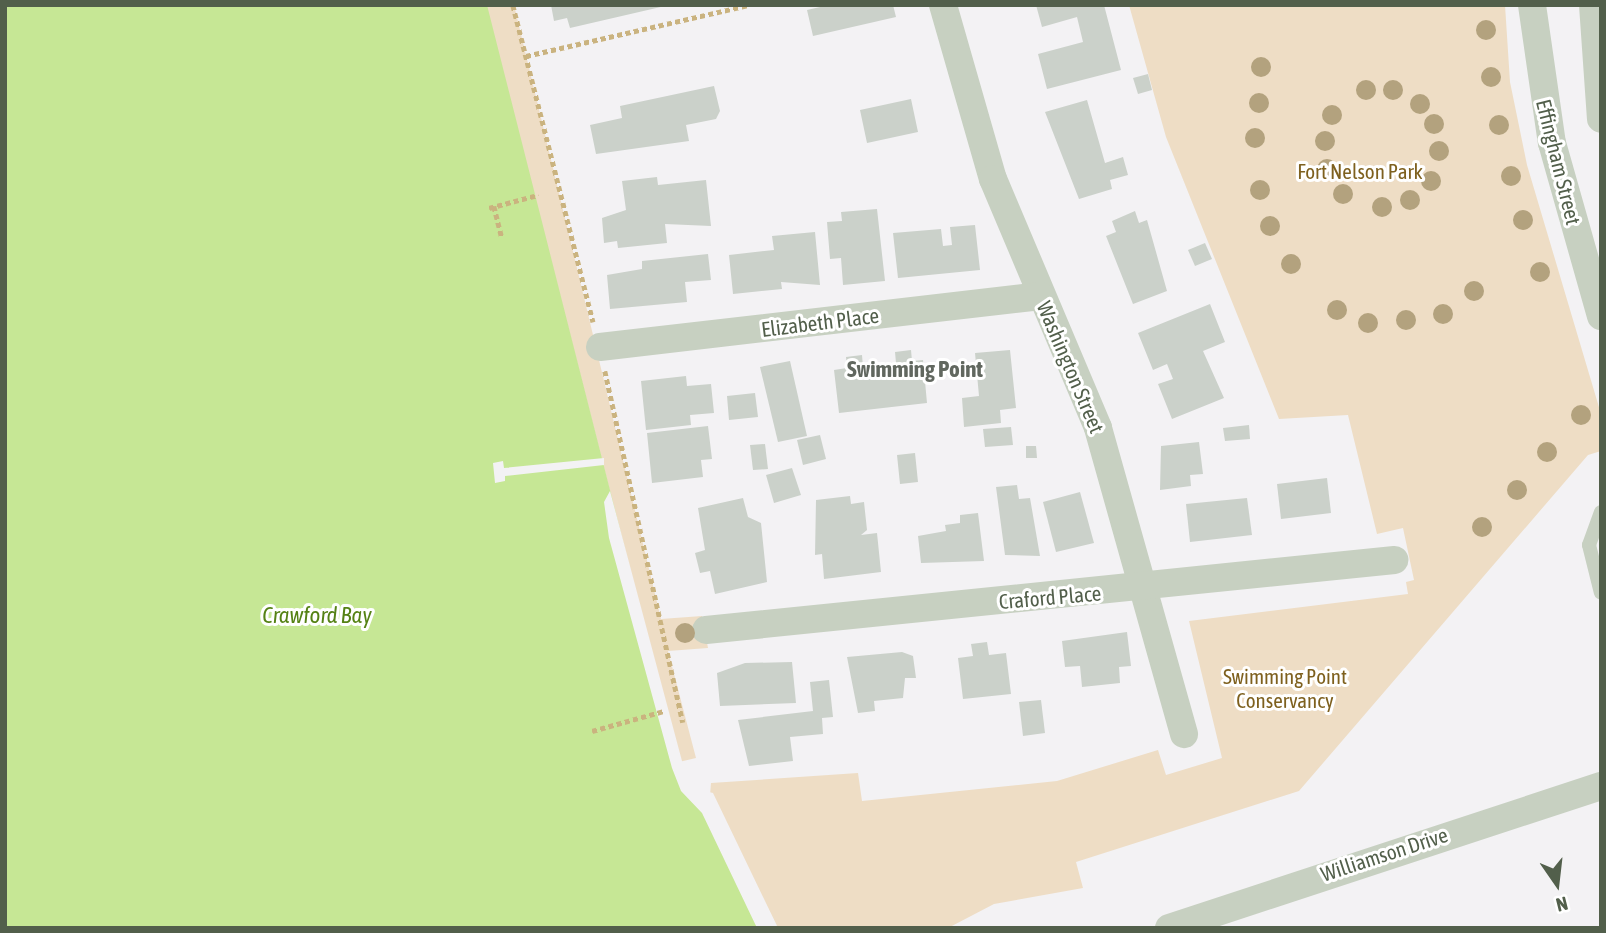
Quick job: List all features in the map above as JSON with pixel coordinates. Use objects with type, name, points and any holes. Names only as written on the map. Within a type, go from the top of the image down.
[{"type":"street","name":"Washington Street","points":[[943,5],[993,179],[1098,428],[1184,734]]},
{"type":"street","name":"Effingham Street","points":[[1532,5],[1552,143],[1601,316]]},
{"type":"street","points":[[1592,5],[1601,119]]},
{"type":"street","name":"Elizabeth Place","points":[[600,347],[1041,296]]},
{"type":"street","name":"Craford Place","points":[[706,630],[1144,589],[1394,560]]},
{"type":"street","name":"Williamson Drive","points":[[1169,928],[1601,786]]},
{"type":"lane","points":[[1601,512],[1588,545],[1601,593]]},
{"type":"path","points":[[526,56],[748,5]]},
{"type":"path","points":[[502,237],[492,207],[538,195]]},
{"type":"path","points":[[592,731],[664,711]]},
{"type":"green space","points":[[486,5],[514,5],[661,619],[702,616],[708,648],[668,651],[696,758],[679,762]]},
{"type":"green space","name":"Fort Nelson Park","points":[[1129,5],[1505,5],[1510,82],[1527,165],[1601,414],[1601,451],[1588,455],[1299,791],[1076,862],[1083,888],[994,904],[948,928],[778,928],[710,795],[711,783],[858,773],[862,801],[1057,781],[1158,750],[1166,775],[1222,758],[1189,621],[1408,594],[1406,582],[1414,580],[1403,528],[1377,534],[1348,415],[1279,419],[1166,137]]},
{"type":"water","name":"Crawford Bay","points":[[5,5],[487,5],[679,762],[778,928],[5,928]]},
{"type":"pier","points":[[604,458],[604,465],[505,476],[505,481],[495,483],[493,463],[503,461],[504,468]]},
{"type":"pier","points":[[610,491],[682,761],[697,789],[713,793],[778,928],[757,928],[702,813],[681,791],[672,768],[609,538],[604,502]]},
{"type":"building","points":[[551,5],[665,6],[570,28],[567,18],[554,21]]},
{"type":"building","points":[[829,5],[893,5],[896,17],[813,36],[807,10]]},
{"type":"building","points":[[1036,5],[1104,5],[1121,70],[1047,89],[1038,54],[1083,42],[1077,17],[1042,27]]},
{"type":"building","points":[[1148,74],[1152,90],[1138,94],[1133,78]]},
{"type":"building","points":[[714,86],[720,111],[716,119],[686,125],[689,141],[596,154],[590,125],[622,118],[620,106]]},
{"type":"building","points":[[911,99],[918,132],[867,143],[860,110]]},
{"type":"building","points":[[1087,100],[1105,163],[1123,157],[1128,175],[1110,180],[1112,189],[1079,199],[1045,112]]},
{"type":"building","points":[[657,177],[658,185],[706,180],[711,226],[665,224],[667,243],[618,248],[617,241],[604,243],[602,218],[626,210],[622,181]]},
{"type":"building","points":[[877,209],[885,281],[843,285],[841,258],[830,259],[827,222],[842,221],[841,212]]},
{"type":"building","points":[[1135,211],[1139,223],[1147,220],[1167,291],[1133,304],[1106,236],[1116,232],[1112,221]]},
{"type":"building","points":[[975,225],[980,270],[898,278],[893,233],[941,229],[943,246],[952,245],[950,227]]},
{"type":"building","points":[[815,232],[820,285],[781,282],[782,289],[733,294],[729,255],[774,250],[772,236]]},
{"type":"building","points":[[1205,243],[1212,259],[1195,266],[1188,250]]},
{"type":"building","points":[[708,254],[711,280],[685,282],[687,302],[610,309],[607,275],[642,269],[642,261]]},
{"type":"building","points":[[1210,304],[1225,342],[1203,351],[1224,398],[1172,419],[1158,384],[1173,379],[1167,364],[1153,370],[1138,333]]},
{"type":"building","points":[[911,350],[912,361],[923,360],[927,403],[839,413],[834,370],[847,368],[846,357],[862,355],[863,367],[896,363],[895,352]]},
{"type":"building","points":[[1010,350],[1016,408],[1000,410],[1001,423],[964,427],[962,398],[979,396],[975,353]]},
{"type":"building","points":[[790,361],[807,436],[778,442],[760,367]]},
{"type":"building","points":[[686,376],[687,386],[711,384],[714,413],[690,415],[691,425],[646,430],[641,381]]},
{"type":"building","points":[[755,393],[758,417],[729,420],[727,396]]},
{"type":"building","points":[[1249,425],[1250,439],[1225,441],[1223,428]]},
{"type":"building","points":[[708,426],[712,459],[701,460],[703,477],[652,483],[647,433]]},
{"type":"building","points":[[1011,427],[1013,445],[985,447],[983,429]]},
{"type":"building","points":[[820,435],[826,459],[803,465],[797,440]]},
{"type":"building","points":[[1199,442],[1203,474],[1190,475],[1191,486],[1160,490],[1161,446]]},
{"type":"building","points":[[765,444],[768,469],[753,470],[750,445]]},
{"type":"building","points":[[1026,446],[1036,446],[1037,458],[1026,458]]},
{"type":"building","points":[[915,453],[918,482],[900,484],[897,455]]},
{"type":"building","points":[[792,468],[801,495],[774,503],[766,475]]},
{"type":"building","points":[[1327,478],[1331,513],[1281,519],[1277,484]]},
{"type":"building","points":[[1017,485],[1019,499],[1030,498],[1040,556],[1005,555],[996,487]]},
{"type":"building","points":[[1080,492],[1094,543],[1056,552],[1043,502]]},
{"type":"building","points":[[850,496],[851,504],[864,502],[867,530],[861,535],[877,533],[881,572],[824,579],[822,554],[815,555],[816,500]]},
{"type":"building","points":[[743,498],[748,517],[761,523],[767,582],[715,594],[710,571],[700,573],[695,553],[705,550],[698,508]]},
{"type":"building","points":[[1247,498],[1252,535],[1190,542],[1186,504]]},
{"type":"building","points":[[978,513],[984,561],[921,563],[918,536],[946,531],[945,525],[960,523],[960,515]]},
{"type":"building","points":[[1127,632],[1131,666],[1119,667],[1120,683],[1082,687],[1080,666],[1065,667],[1062,641]]},
{"type":"building","points":[[987,642],[989,655],[1006,653],[1011,694],[963,699],[958,658],[973,656],[971,644]]},
{"type":"building","points":[[902,652],[913,656],[916,678],[905,678],[903,698],[874,701],[875,711],[858,713],[847,657]]},
{"type":"building","points":[[792,662],[796,703],[720,706],[717,673],[745,663]]},
{"type":"building","points":[[829,680],[833,717],[822,718],[823,734],[790,737],[793,761],[749,766],[738,720],[813,711],[810,682]]},
{"type":"building","points":[[1041,700],[1045,733],[1023,736],[1019,702]]},
{"type":"district","name":"Swimming Point","points":[[915,369]]},
{"type":"park label","name":"Swimming Point Conservancy","points":[[1285,688]]}]
